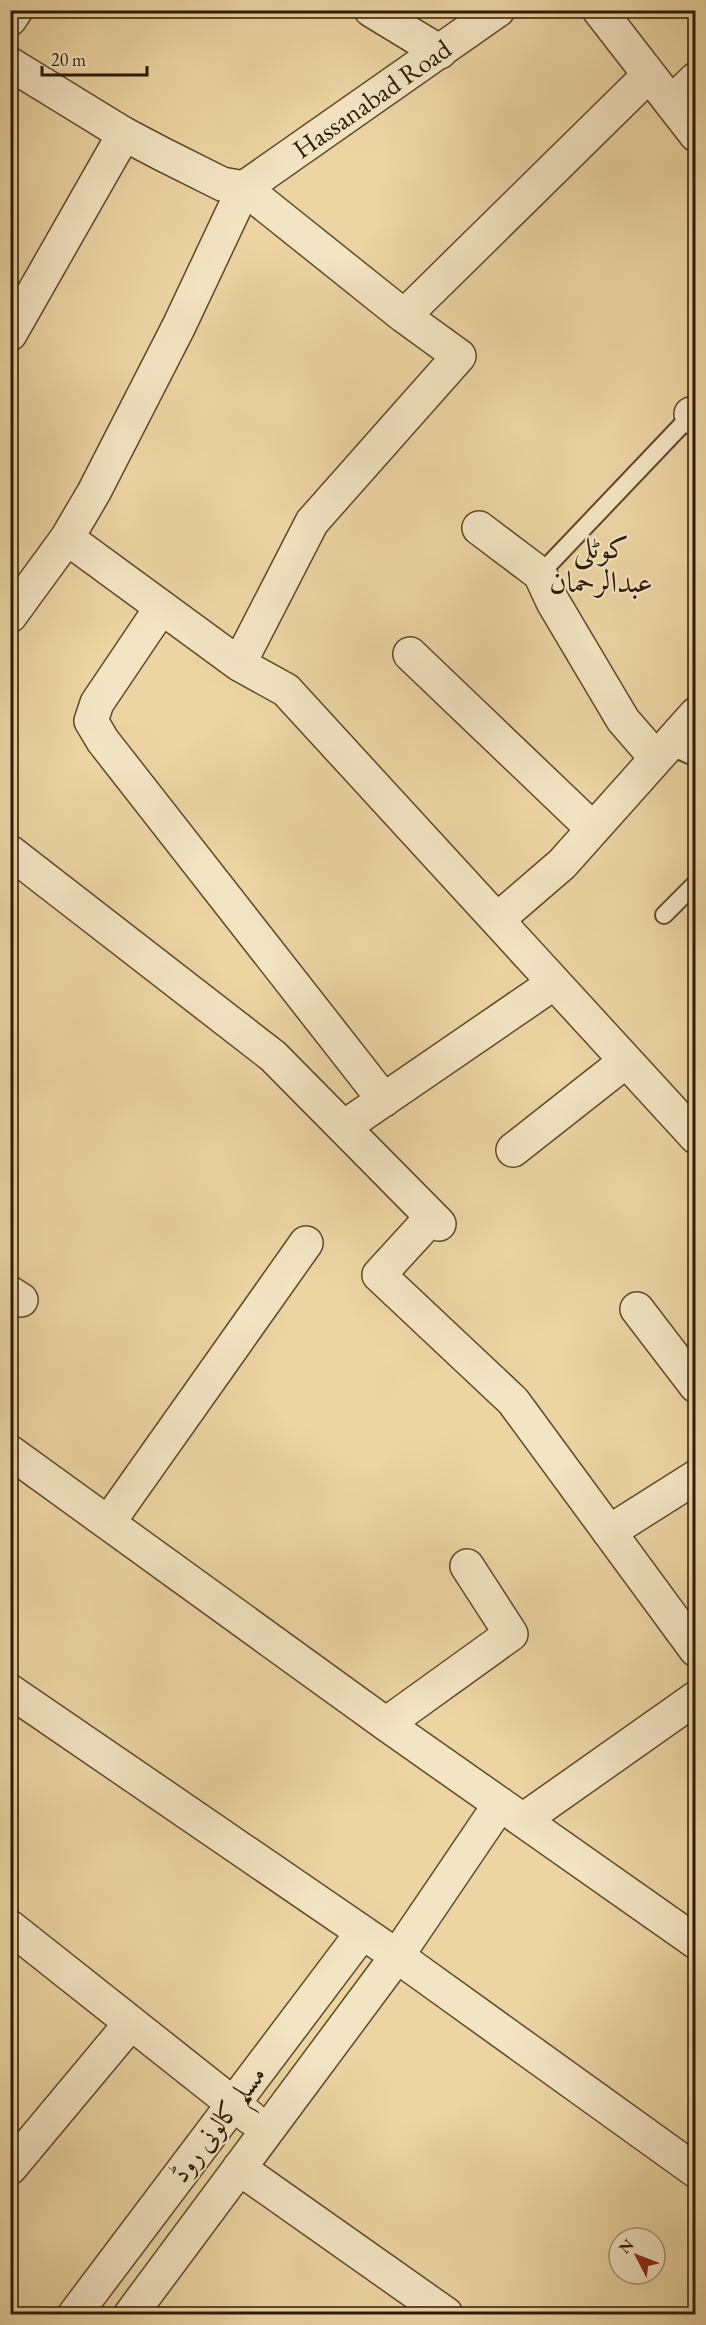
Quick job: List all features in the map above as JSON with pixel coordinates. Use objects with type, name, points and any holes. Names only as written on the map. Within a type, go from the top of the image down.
[{"type":"street","points":[[10,19],[16,10]]},
{"type":"street","points":[[371,10],[440,52]]},
{"type":"street","name":"Hassanabad Road","points":[[244,188],[498,10]]},
{"type":"street","points":[[599,10],[696,135]]},
{"type":"street","points":[[10,64],[124,134],[222,184],[244,188],[404,316],[459,356],[312,522],[240,664]]},
{"type":"street","points":[[404,316],[649,75]]},
{"type":"street","points":[[671,103],[696,79]]},
{"type":"street","points":[[10,334],[124,134]]},
{"type":"street","points":[[10,616],[67,538],[94,492],[174,336],[244,188]]},
{"type":"street","points":[[479,528],[540,574],[553,602],[623,720],[673,754]]},
{"type":"street","points":[[67,538],[240,664],[286,690],[696,1137]]},
{"type":"street","points":[[161,608],[97,703],[91,721],[103,741],[384,1100]]},
{"type":"street","points":[[410,654],[593,829]]},
{"type":"street","points":[[497,920],[562,864],[593,829],[673,754],[696,714]]},
{"type":"street","points":[[10,852],[273,1056],[435,1220],[379,1275],[513,1401],[696,1650]]},
{"type":"street","points":[[344,1127],[554,983]]},
{"type":"street","points":[[513,1150],[626,1061]]},
{"type":"street","points":[[108,1522],[306,1243]]},
{"type":"street","points":[[637,1309],[696,1386]]},
{"type":"street","points":[[10,1452],[386,1724],[696,1942]]},
{"type":"street","points":[[609,1532],[696,1477]]},
{"type":"street","points":[[386,1724],[511,1634],[467,1566]]},
{"type":"street","points":[[10,1691],[397,1956],[696,2171]]},
{"type":"street","points":[[511,1812],[696,1698]]},
{"type":"street","name":"مسلم کالونی روڈ","points":[[131,2314],[397,1956],[511,1812]]},
{"type":"street","points":[[10,1927],[268,2131]]},
{"type":"street","name":"مسلم کالونی روڈ","points":[[75,2314],[362,1933]]},
{"type":"street","points":[[10,2168],[131,2023]]},
{"type":"street","points":[[239,2168],[446,2314]]},
{"type":"lane","points":[[540,574],[694,415]]},
{"type":"lane","points":[[664,915],[696,884]]},
{"type":"district","name":"کوٹلی عبدالرحمان","points":[[601,565]]}]
